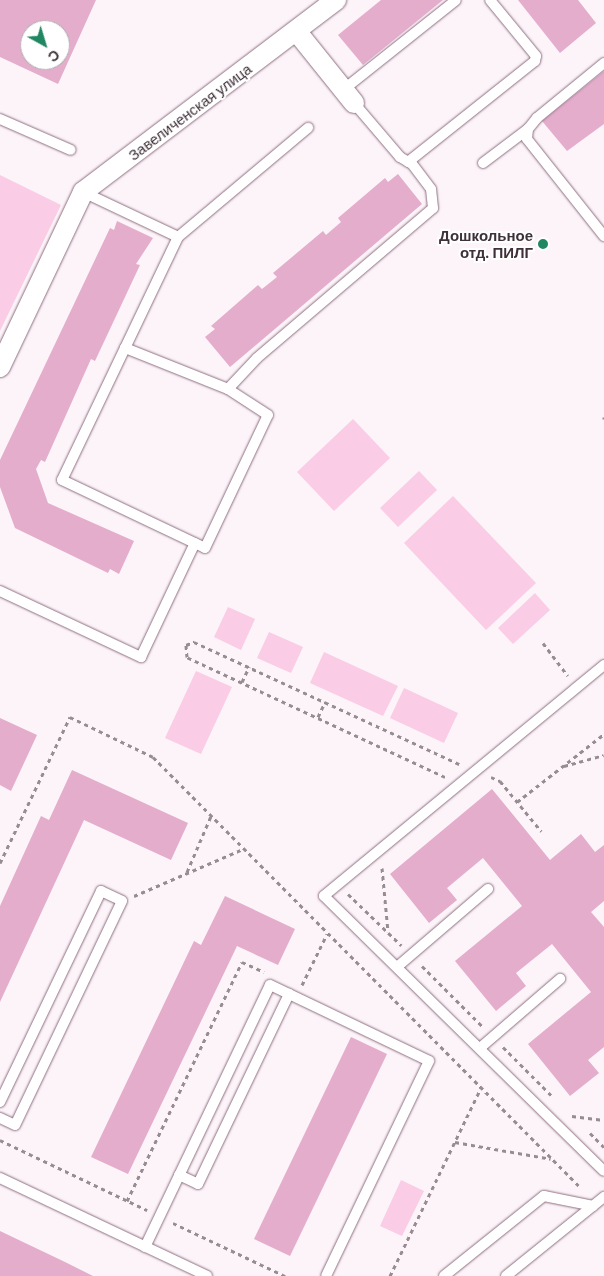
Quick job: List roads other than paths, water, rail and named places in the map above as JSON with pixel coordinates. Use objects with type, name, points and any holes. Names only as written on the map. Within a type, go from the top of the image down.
[{"type":"street","name":"Завеличенская улица","points":[[83,192],[297,32],[336,0]]},
{"type":"street","points":[[297,32],[349,97]]},
{"type":"street","points":[[0,367],[83,192]]},
{"type":"lane","points":[[228,389],[257,358],[432,208],[431,189],[408,162],[400,157],[349,97],[456,0]]},
{"type":"lane","points":[[408,162],[535,61],[536,56],[490,0]]},
{"type":"lane","points":[[483,163],[528,129],[537,118],[604,64]]},
{"type":"lane","points":[[0,119],[71,150]]},
{"type":"lane","points":[[125,348],[228,389],[268,415],[205,548],[62,480],[178,236],[308,128]]},
{"type":"lane","points":[[528,129],[532,147],[604,236]]},
{"type":"lane","points":[[83,192],[178,236]]},
{"type":"lane","points":[[0,591],[141,658],[195,543]]},
{"type":"lane","points":[[604,665],[324,896],[604,1171]]},
{"type":"lane","points":[[397,967],[488,889]]},
{"type":"lane","points":[[0,1102],[101,891],[122,902],[15,1125],[0,1118]]},
{"type":"lane","points":[[480,1048],[560,979]]},
{"type":"lane","points":[[145,1247],[270,985],[429,1061],[326,1276]]},
{"type":"lane","points":[[179,1175],[198,1184],[293,996]]},
{"type":"lane","points":[[0,1178],[207,1276]]},
{"type":"lane","points":[[444,1276],[544,1196],[598,1202]]},
{"type":"lane","points":[[506,1276],[598,1202]]},
{"type":"place","name":"Дошкольное отд. ПИЛГ","points":[[543,244]]}]
